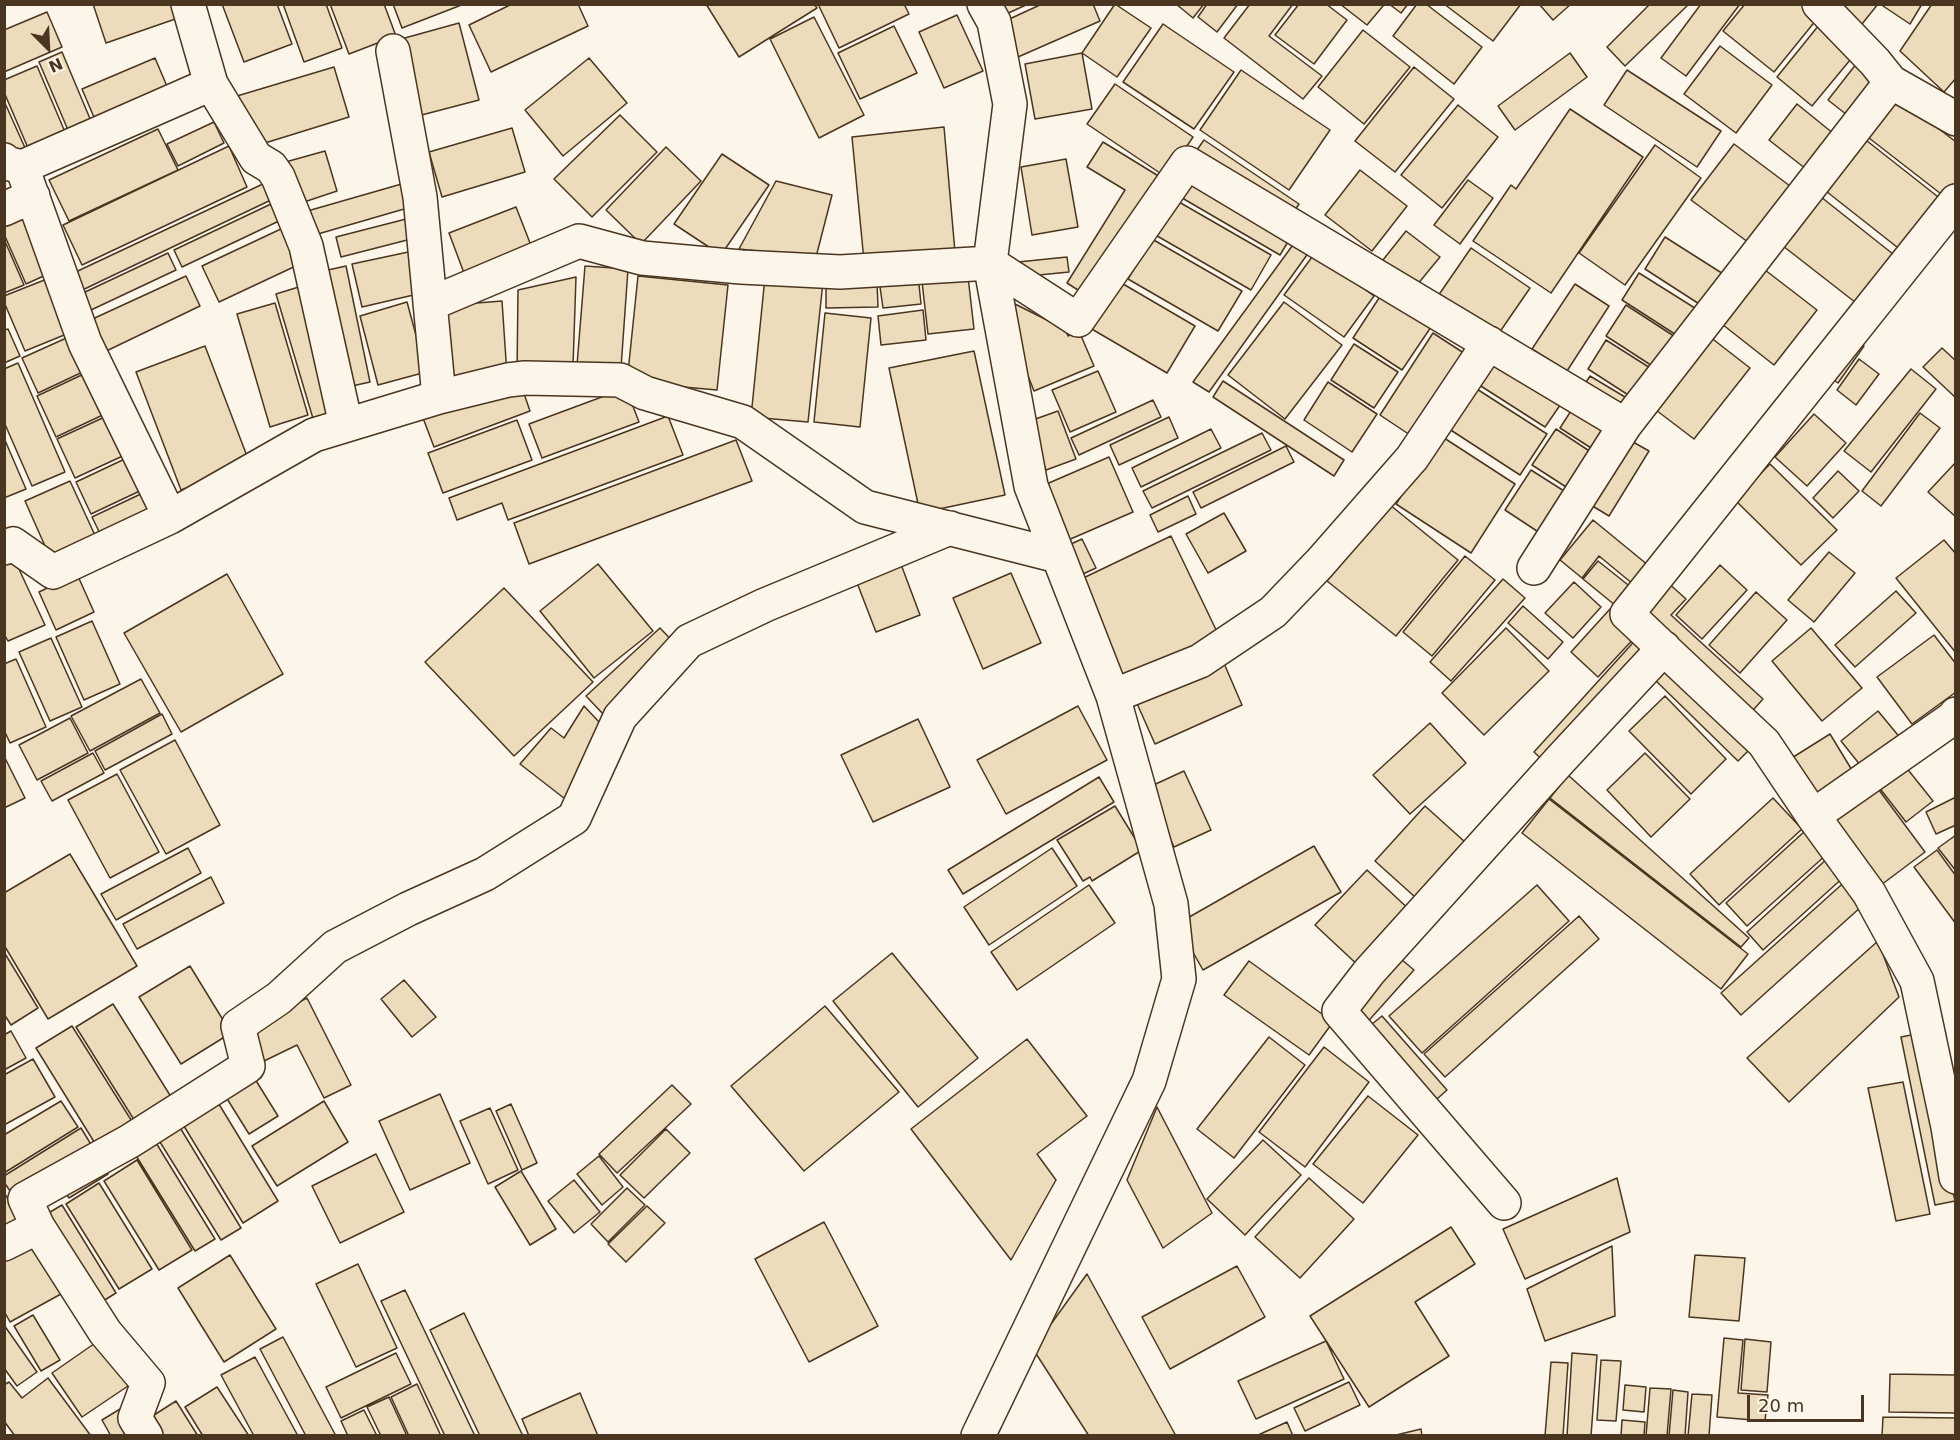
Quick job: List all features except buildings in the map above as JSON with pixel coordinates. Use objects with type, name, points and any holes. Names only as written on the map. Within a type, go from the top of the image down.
[{"type":"street","points":[[188,4],[211,84],[256,158],[271,167],[278,177],[306,246],[346,425]]},
{"type":"street","points":[[978,1436],[1149,1081],[1179,979],[1171,904],[1113,696],[1030,486],[990,263],[1010,104],[994,22],[984,4]]},
{"type":"street","points":[[1819,4],[1875,62],[1891,82],[1956,119]]},
{"type":"street","points":[[393,51],[420,197],[438,397]]},
{"type":"street","points":[[1534,568],[1625,425],[1891,82]]},
{"type":"street","points":[[170,516],[85,343],[16,183],[211,84]]},
{"type":"street","points":[[430,304],[579,241],[642,258],[741,267],[840,272],[990,263],[1078,320],[1187,163],[1625,425]]},
{"type":"street","points":[[1956,201],[1627,614],[1764,743],[1869,893],[1917,981],[1948,1127],[1956,1177]]},
{"type":"street","points":[[1113,696],[1200,661],[1273,612],[1320,563],[1412,458],[1489,343]]},
{"type":"street","points":[[4,548],[13,544],[53,572],[170,516],[314,435],[438,397],[525,378],[620,380],[645,393],[743,422],[865,507],[1058,556]]},
{"type":"street","points":[[146,1436],[135,1418],[148,1383],[105,1332],[38,1227],[25,1199],[130,1141],[248,1066],[238,1026],[279,998],[335,947],[408,909],[485,874],[574,818],[620,717],[688,641],[765,605],[950,528]]},
{"type":"street","points":[[1504,1203],[1339,1011],[1369,972],[1664,648]]},
{"type":"street","points":[[1813,816],[1956,714]]},
{"type":"street","points":[[4,1244],[38,1227]]}]
